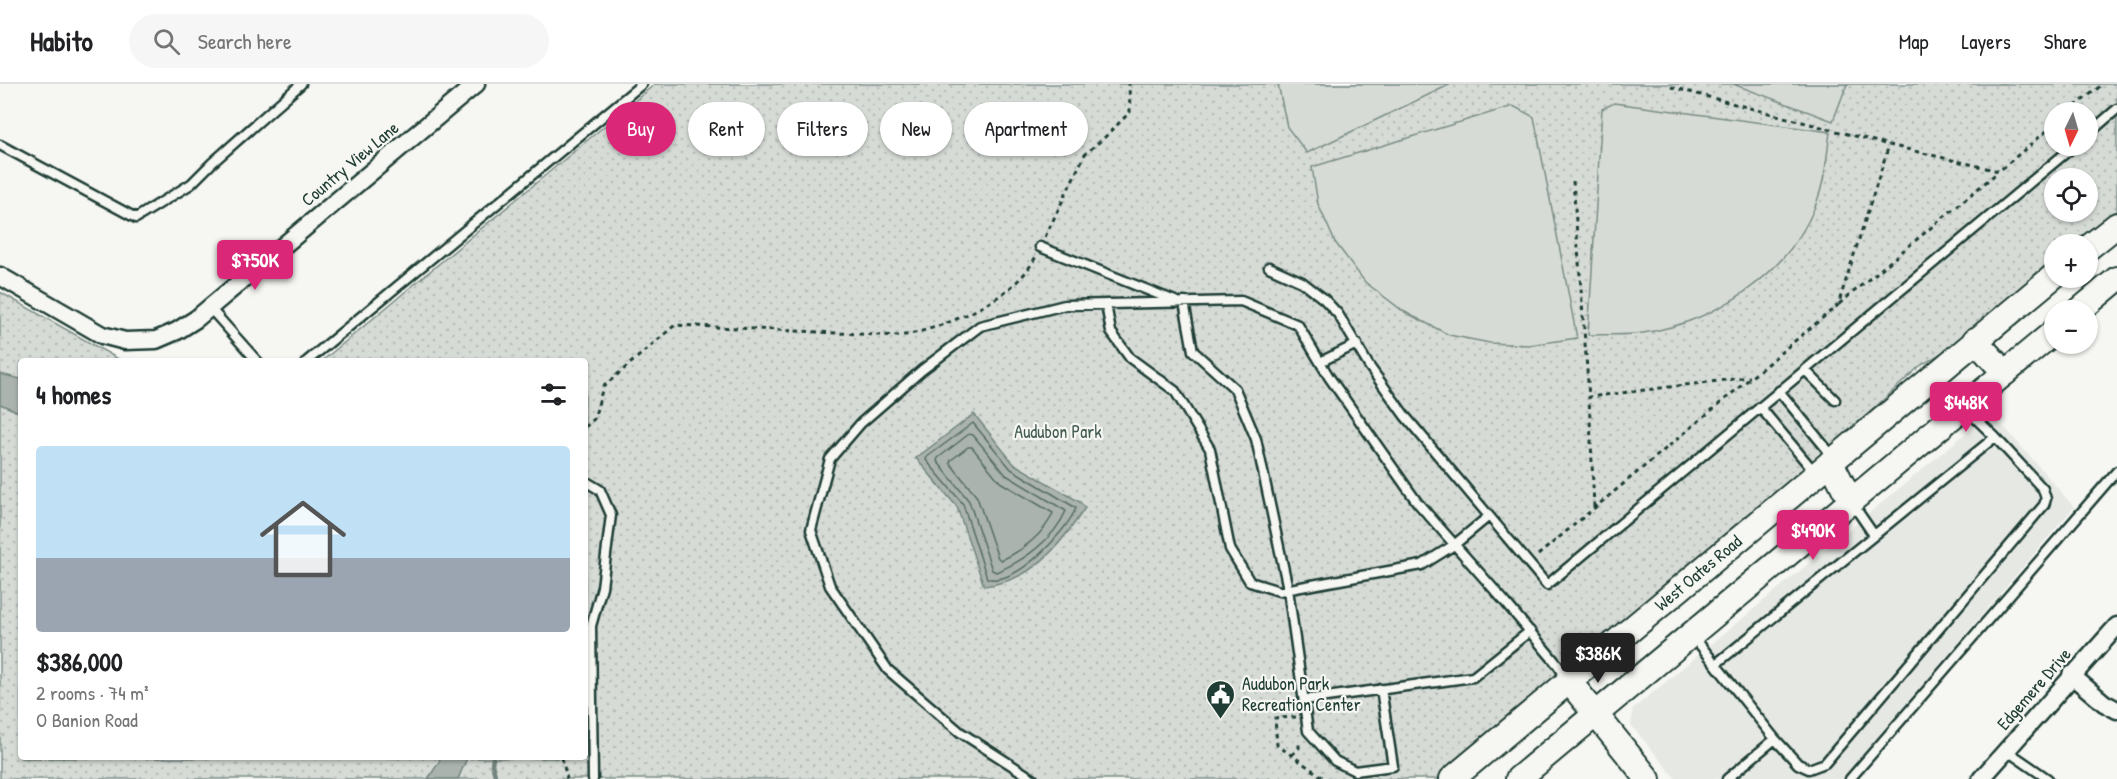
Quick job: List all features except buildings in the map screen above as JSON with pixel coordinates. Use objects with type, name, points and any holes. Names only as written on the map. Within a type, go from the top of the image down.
[{"type":"main road","points":[[2098,240],[2117,225]]},
{"type":"main road","points":[[2092,300],[2117,279]]},
{"type":"main road","name":"West Oates Road","points":[[1452,779],[2044,284]]},
{"type":"main road","points":[[1976,339],[2005,373]]},
{"type":"main road","points":[[1521,778],[2044,340]]},
{"type":"main road","points":[[1831,462],[1851,502]]},
{"type":"main road","points":[[1568,680],[1648,779]]},
{"type":"street","name":"Country View Lane","points":[[0,276],[102,335],[125,340],[156,340],[177,331],[209,307],[476,84]]},
{"type":"street","name":"Edgemere Drive","points":[[1981,779],[2071,675],[2117,626]]},
{"type":"street","points":[[2071,675],[2117,710]]},
{"type":"lane","points":[[311,358],[642,84]]},
{"type":"lane","points":[[0,145],[136,218],[191,184],[299,85]]},
{"type":"lane","points":[[2098,125],[2117,109]]},
{"type":"lane","points":[[1269,267],[1302,282],[1324,299],[1338,314],[1369,366],[1405,416],[1547,585],[2062,156]]},
{"type":"lane","points":[[1040,247],[1181,303]]},
{"type":"lane","points":[[1033,779],[960,732],[888,670],[830,586],[810,530],[830,459],[861,423],[922,370],[980,326],[1065,305],[1241,302],[1298,325],[1320,362],[1417,502],[1530,631],[1568,680]]},
{"type":"lane","points":[[1181,303],[1192,351],[1235,389],[1256,439],[1288,589],[1308,732],[1335,761],[1354,771],[1393,766],[1381,689]]},
{"type":"lane","points":[[1106,304],[1112,332],[1130,358],[1174,391],[1210,449],[1230,549],[1251,582],[1279,591],[1422,565],[1454,544],[1489,516]]},
{"type":"lane","points":[[209,307],[254,358]]},
{"type":"lane","points":[[1320,362],[1357,344]]},
{"type":"lane","points":[[1805,370],[1835,400]]},
{"type":"lane","points":[[1760,407],[1812,469],[1831,462],[1830,453],[1779,391]]},
{"type":"lane","points":[[1692,635],[1775,739],[1798,764],[1809,769],[1825,763],[2046,499],[2043,489],[1964,407]]},
{"type":"lane","points":[[1716,664],[1995,437]]},
{"type":"lane","points":[[1850,779],[2117,471]]},
{"type":"lane","points":[[588,483],[600,490],[611,515],[602,587],[591,626],[593,779]]},
{"type":"lane","points":[[1851,502],[1874,535]]},
{"type":"lane","points":[[588,622],[591,626]]},
{"type":"lane","points":[[1304,700],[1473,677],[1530,631]]},
{"type":"lane","points":[[1727,779],[1775,739]]},
{"type":"lane","points":[[2006,750],[2049,779]]},
{"type":"path","points":[[588,424],[594,419],[603,387],[675,325],[899,336],[924,332],[983,307],[1030,271],[1085,154],[1130,112],[1129,84]]},
{"type":"path","points":[[2080,102],[2103,84]]},
{"type":"path","points":[[1671,87],[1888,145],[1999,171]]},
{"type":"path","points":[[1538,555],[2044,133]]},
{"type":"path","points":[[1838,305],[1888,145]]},
{"type":"path","points":[[1573,181],[1589,397],[1594,507]]},
{"type":"path","points":[[1589,397],[1752,377]]},
{"type":"path","points":[[1300,717],[1275,718],[1277,745],[1324,779]]},
{"type":"path","points":[[1292,755],[1299,748],[1299,738]]},
{"type":"path","points":[[562,760],[567,779]]},
{"type":"shaded area","points":[[1988,415],[2006,429],[2074,507],[1842,779],[1676,779],[1631,725],[1633,709]]},
{"type":"green space","name":"Audubon Park","points":[[655,84],[2117,84],[2117,219],[2098,234],[2044,234],[2044,277],[1976,332],[1920,366],[1797,479],[1437,779],[0,779],[0,292],[117,358],[18,358],[18,760],[588,760],[588,358],[326,358],[606,125],[606,156],[676,156],[676,102],[633,102]]},
{"type":"green space","points":[[1278,84],[1451,84],[1307,153],[1287,127]]},
{"type":"green space","points":[[1733,84],[1847,84],[1833,121]]},
{"type":"green space","points":[[1614,103],[1830,132],[1827,159],[1819,195],[1804,229],[1788,252],[1746,291],[1697,318],[1670,327],[1643,333],[1588,335],[1602,109]]},
{"type":"green space","points":[[1513,106],[1534,117],[1577,338],[1529,345],[1490,343],[1449,335],[1403,311],[1365,282],[1335,242],[1318,204],[1312,167]]},
{"type":"water","points":[[0,374],[18,378],[18,412],[0,404]]},
{"type":"water","points":[[974,414],[1014,464],[1080,502],[1085,508],[1055,548],[1043,559],[1017,577],[984,586],[957,507],[916,458]]},
{"type":"water","points":[[440,760],[466,760],[458,779],[428,779]]},
{"type":"waterway","points":[[493,760],[496,779]]},
{"type":"place","name":"Audubon Park Recreation Center","points":[[1221,720]]}]
